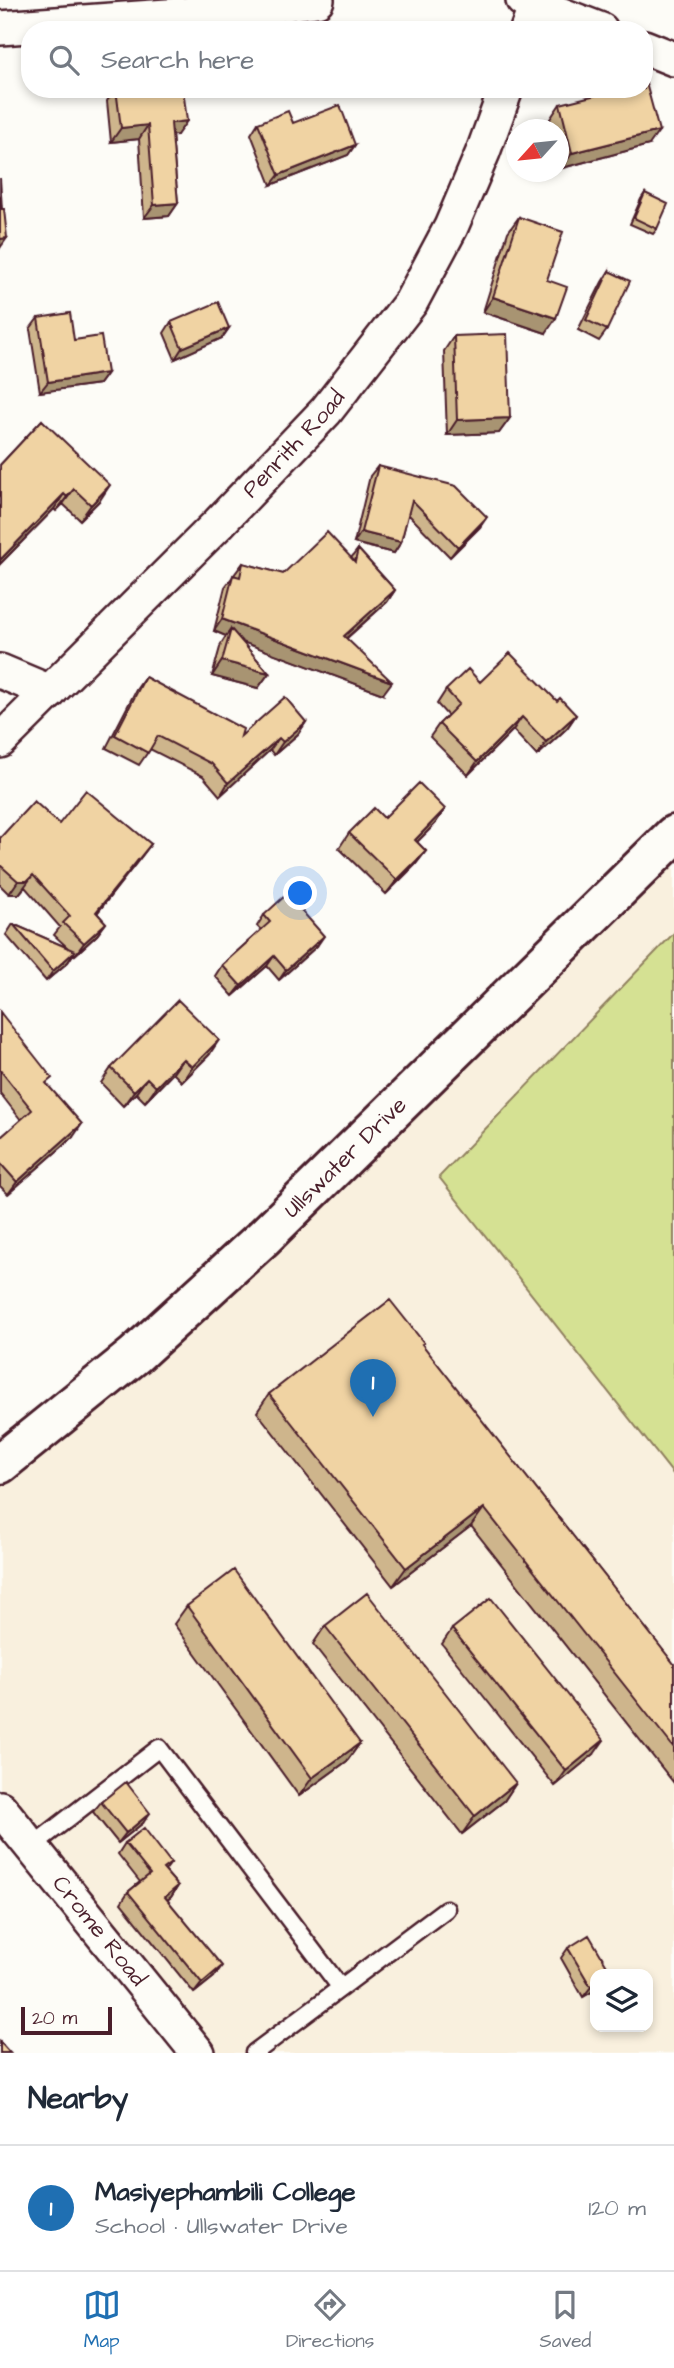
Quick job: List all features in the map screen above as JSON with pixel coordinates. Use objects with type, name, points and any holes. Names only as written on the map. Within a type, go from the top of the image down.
[{"type":"street","points":[[98,21],[223,12],[317,0]]},
{"type":"street","points":[[531,8],[572,21]]},
{"type":"street","points":[[0,28],[21,26]]},
{"type":"street","points":[[653,51],[674,59]]},
{"type":"street","name":"Penrith Road","points":[[0,741],[326,411],[411,302],[451,227],[503,98]]},
{"type":"street","points":[[0,671],[50,692]]},
{"type":"street","name":"Ullswater Drive","points":[[0,1464],[135,1355],[263,1238],[674,835]]},
{"type":"street","name":"Crome Road","points":[[0,1808],[198,2053]]},
{"type":"lane","points":[[31,1847],[159,1748],[341,1988]]},
{"type":"lane","points":[[254,2053],[446,1909]]},
{"type":"shaded area","points":[[674,857],[674,2053],[207,2053],[0,1794],[0,1476]]},
{"type":"green space","points":[[674,933],[674,1475],[439,1177]]},
{"type":"building","points":[[117,98],[184,98],[187,121],[171,123],[178,203],[154,205],[148,125],[121,128]]},
{"type":"building","points":[[584,98],[650,98],[659,131],[572,153],[569,119],[564,119],[560,104]]},
{"type":"building","points":[[340,105],[355,145],[279,175],[258,123],[288,111],[293,123]]},
{"type":"building","points":[[0,178],[7,238],[0,239]]},
{"type":"building","points":[[645,193],[668,204],[657,229],[634,218]]},
{"type":"building","points":[[519,217],[563,232],[547,280],[567,287],[556,318],[493,297]]},
{"type":"building","points":[[609,271],[630,281],[607,330],[586,320]]},
{"type":"building","points":[[218,302],[229,328],[182,348],[171,322]]},
{"type":"building","points":[[70,313],[74,340],[101,336],[107,373],[48,382],[38,318]]},
{"type":"building","points":[[507,334],[510,418],[457,420],[454,336]]},
{"type":"building","points":[[42,420],[110,485],[91,505],[74,489],[67,497],[64,494],[0,560],[0,465]]},
{"type":"building","points":[[378,466],[456,486],[487,517],[458,547],[412,500],[401,542],[361,532]]},
{"type":"building","points":[[327,532],[355,562],[358,549],[395,590],[344,636],[392,682],[222,619],[233,575],[240,577],[243,563],[283,574]]},
{"type":"building","points":[[231,629],[269,673],[222,661]]},
{"type":"building","points":[[510,653],[557,701],[560,698],[576,715],[546,742],[522,717],[477,762],[439,724],[459,704],[446,690],[468,669],[480,682]]},
{"type":"building","points":[[145,677],[243,729],[241,736],[285,697],[306,722],[283,742],[279,738],[228,783],[212,764],[158,736],[148,753],[115,735]]},
{"type":"building","points":[[419,783],[445,809],[415,840],[426,851],[397,880],[349,833],[374,808],[384,818]]},
{"type":"building","points":[[86,790],[151,844],[96,912],[106,923],[84,943],[63,923],[70,916],[33,875],[27,881],[18,881],[0,865],[0,838],[34,801],[59,824]]},
{"type":"building","points":[[287,894],[324,936],[286,970],[274,956],[241,986],[222,965],[270,922],[264,915]]},
{"type":"building","points":[[13,924],[75,951],[53,971]]},
{"type":"building","points":[[178,1000],[219,1040],[192,1067],[183,1059],[156,1087],[147,1078],[134,1091],[111,1068]]},
{"type":"building","points":[[0,1012],[52,1078],[46,1083],[82,1124],[17,1182],[0,1163],[0,1138],[32,1110],[0,1070]]},
{"type":"building","points":[[390,1300],[674,1664],[674,1748],[484,1508],[406,1568],[269,1394]]},
{"type":"building","points":[[234,1570],[360,1743],[312,1778],[187,1606]]},
{"type":"building","points":[[367,1593],[516,1783],[475,1816],[325,1626]]},
{"type":"building","points":[[491,1598],[604,1740],[566,1771],[452,1629]]},
{"type":"building","points":[[126,1782],[150,1813],[126,1833],[101,1802]]},
{"type":"building","points":[[144,1828],[171,1863],[163,1869],[178,1886],[165,1897],[222,1966],[202,1983],[128,1892],[150,1874],[125,1843]]},
{"type":"building","points":[[589,1935],[609,1969],[590,1969],[590,1985],[568,1948]]},
{"type":"building","points":[[0,2042],[10,2053],[0,2053]]},
{"type":"place","name":"Masiyephambili College","points":[[373,1417]]}]
